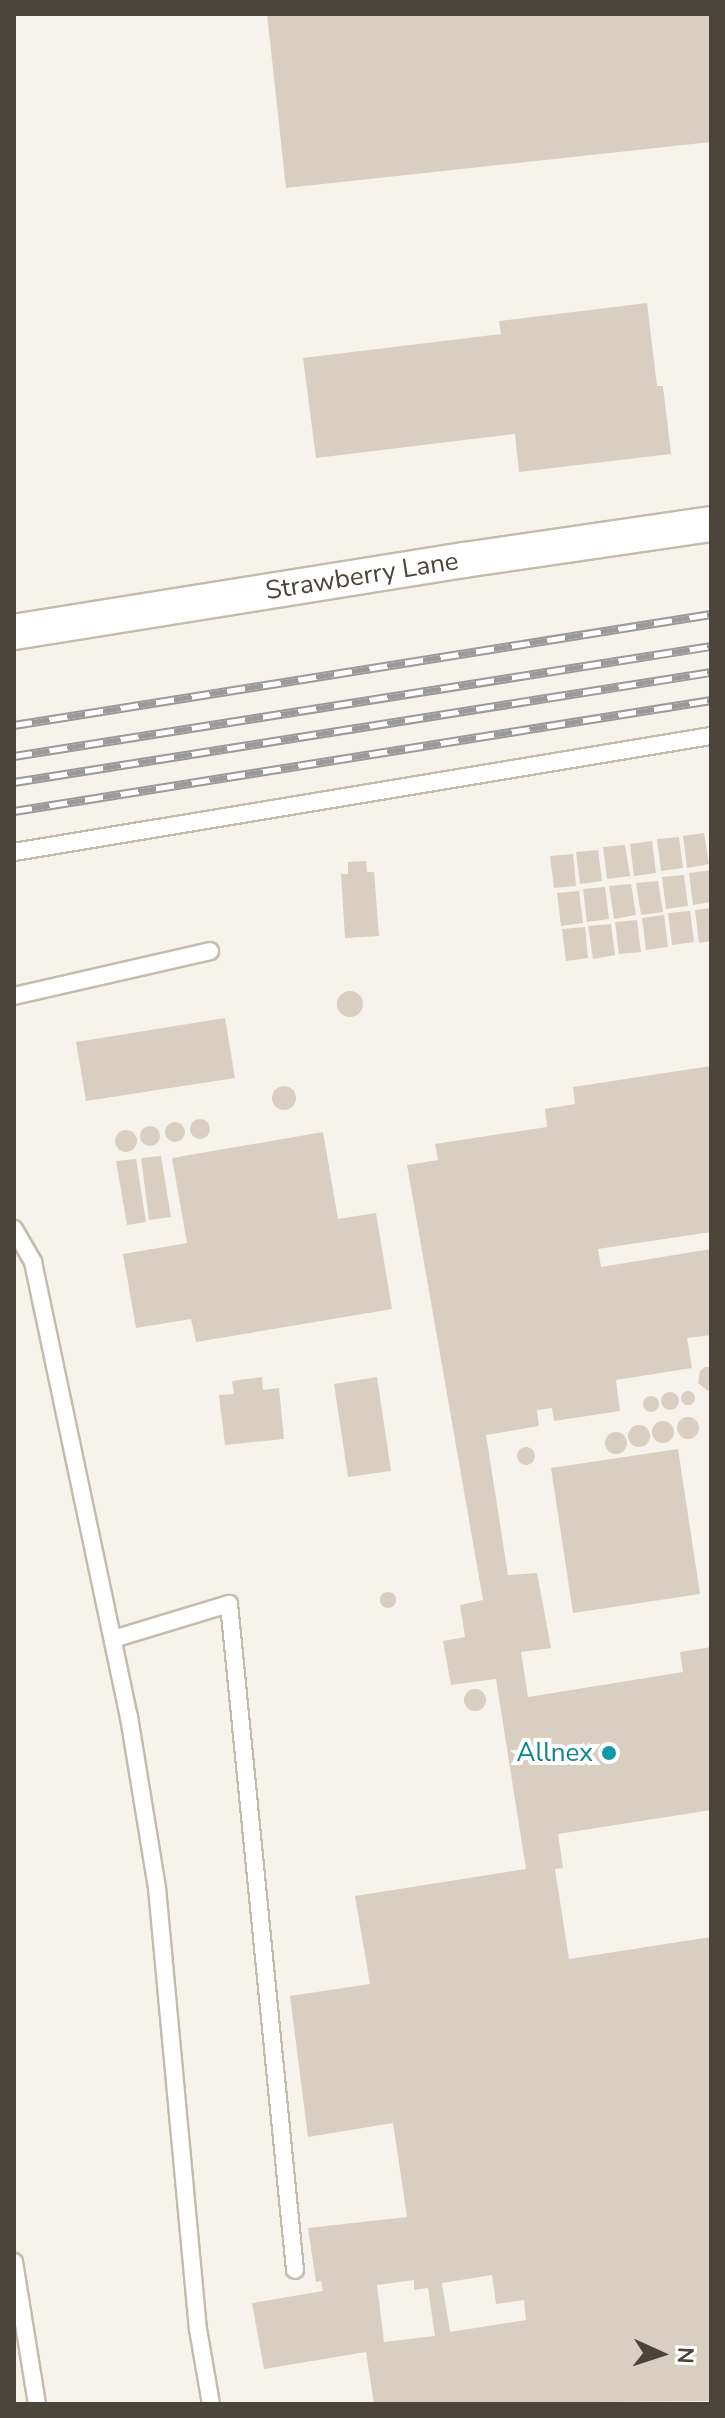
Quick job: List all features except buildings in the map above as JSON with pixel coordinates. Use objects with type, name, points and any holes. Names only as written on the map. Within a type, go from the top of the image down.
[{"type":"street","name":"Strawberry Lane","points":[[14,632],[711,524]]},
{"type":"lane","points":[[14,852],[711,736]]},
{"type":"lane","points":[[14,996],[210,951]]},
{"type":"lane","points":[[14,1229],[33,1262],[113,1639],[157,1888],[198,2329],[211,2404]]},
{"type":"lane","points":[[113,1639],[229,1604],[295,2270]]},
{"type":"lane","points":[[14,2262],[37,2404]]},
{"type":"railway","points":[[14,725],[711,614]]},
{"type":"railway","points":[[14,756],[711,646]]},
{"type":"railway","points":[[14,782],[711,672]]},
{"type":"railway","points":[[14,811],[711,700]]},
{"type":"place","name":"Allnex","points":[[609,1753]]}]
